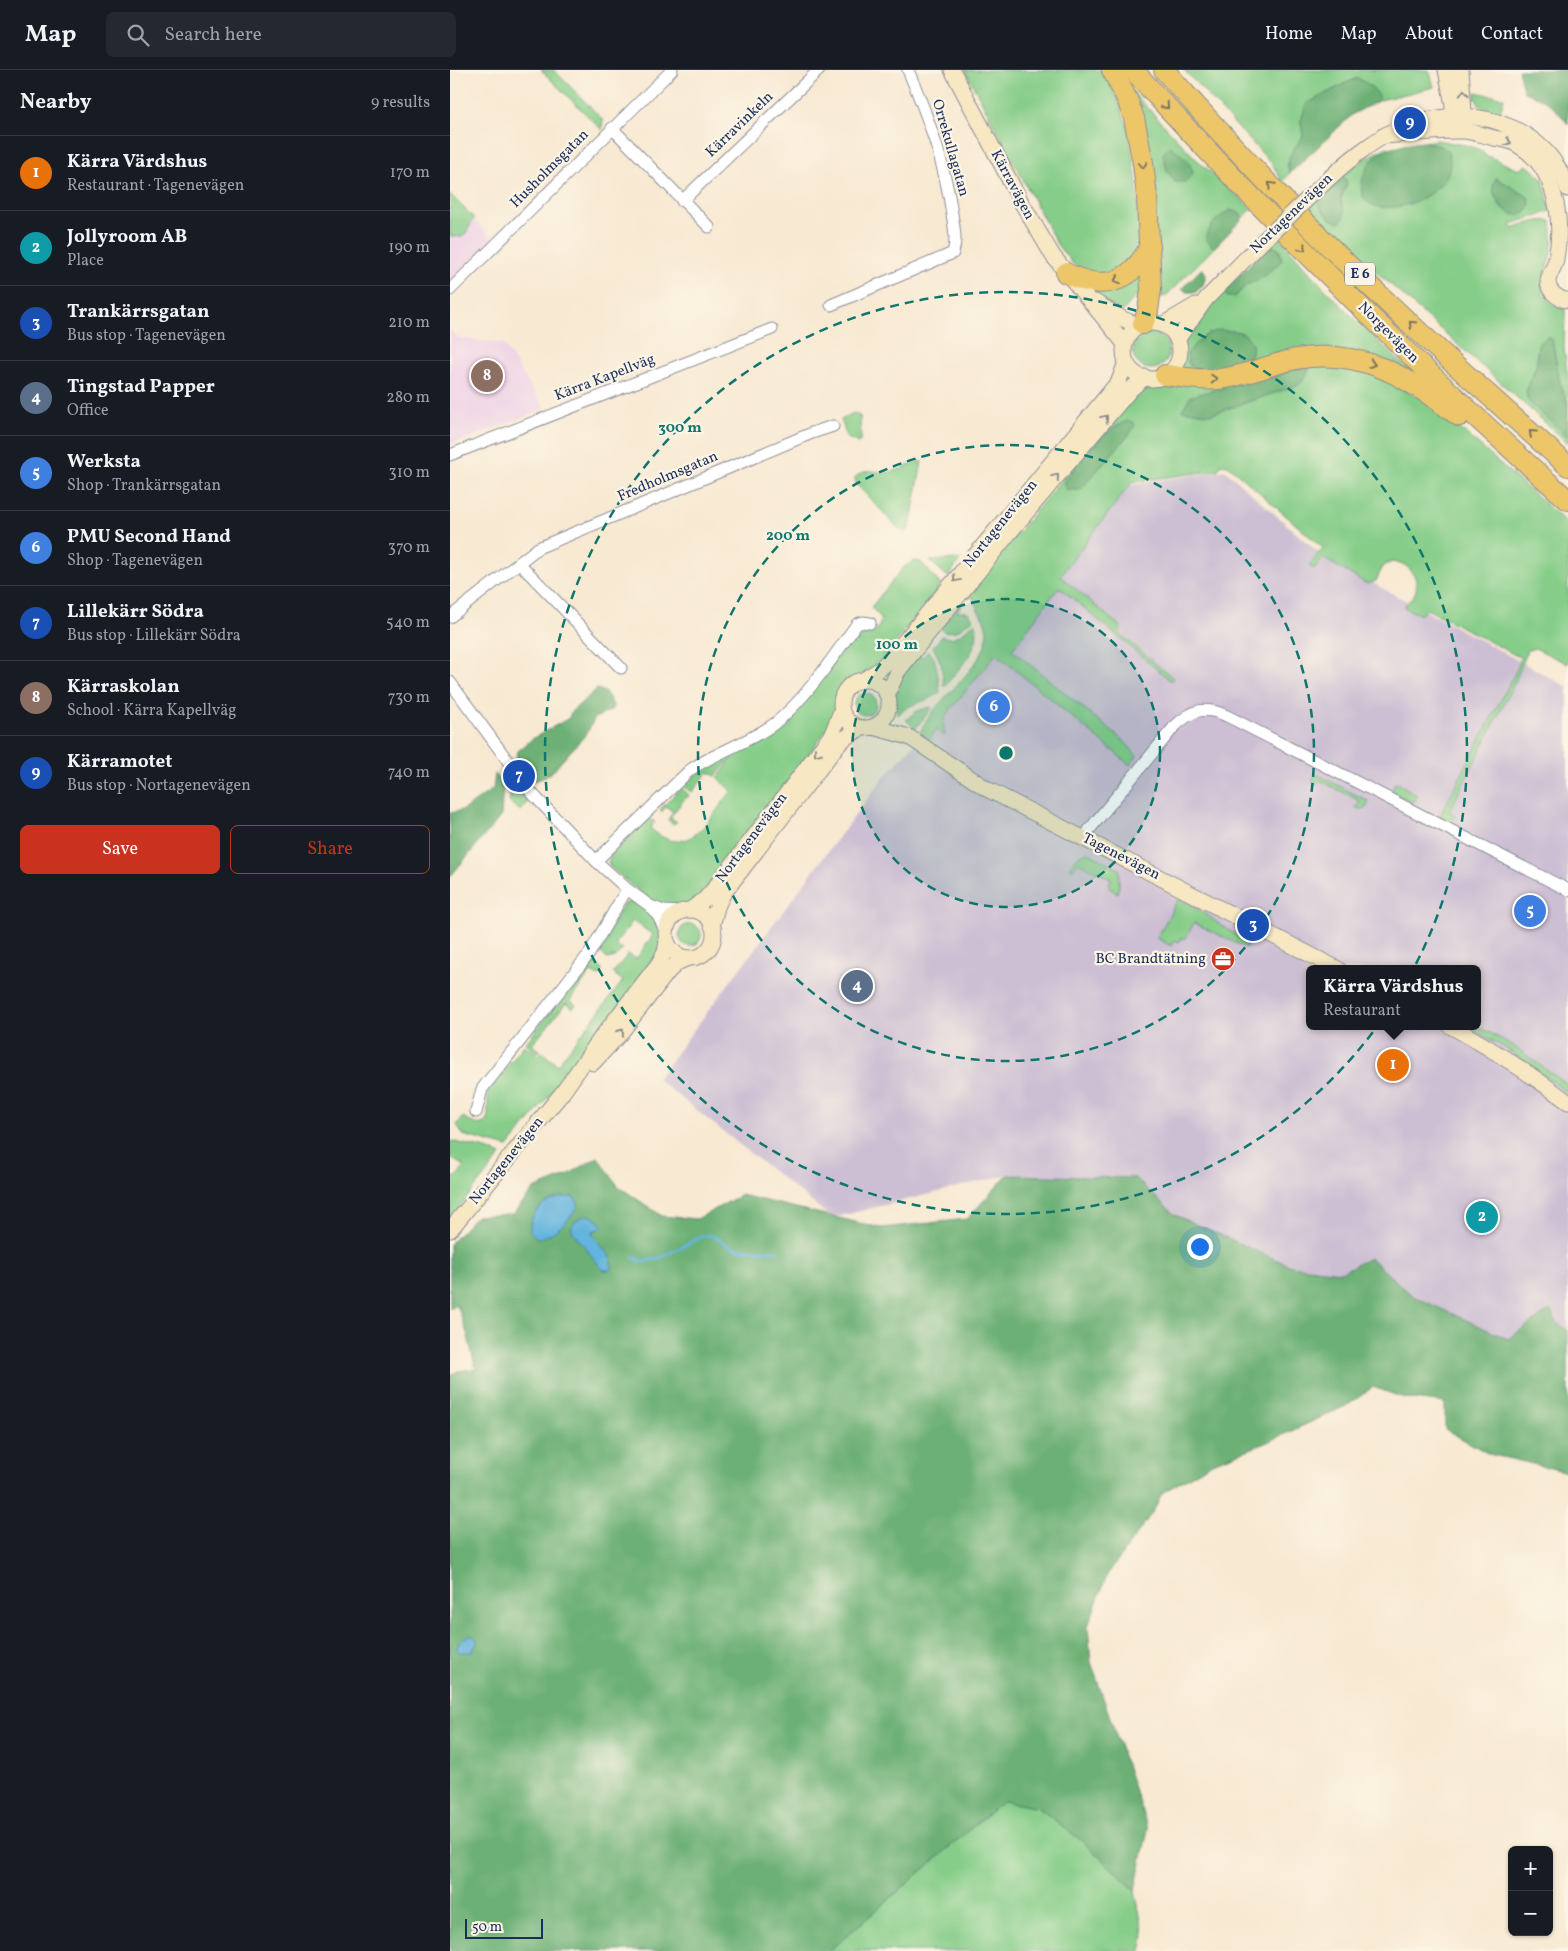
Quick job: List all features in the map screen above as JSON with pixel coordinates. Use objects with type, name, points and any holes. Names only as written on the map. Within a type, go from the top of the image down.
[{"type":"highway","points":[[1112,70],[1127,99],[1137,130],[1147,197],[1150,246],[1148,325]]},
{"type":"highway","name":"Norgevägen","points":[[1133,70],[1186,128],[1411,356],[1568,500]]},
{"type":"highway","name":"Norgevägen","points":[[1164,70],[1202,113],[1315,231],[1416,329],[1568,466]]},
{"type":"highway","points":[[1066,273],[1088,282],[1101,284],[1113,282],[1124,278],[1134,270],[1143,260],[1150,246]]},
{"type":"highway","points":[[1165,375],[1206,380],[1225,379],[1317,356],[1360,360],[1407,379],[1541,476]]},
{"type":"street","name":"Husholmsgatan","points":[[450,290],[672,70]]},
{"type":"street","name":"Kärravinkeln","points":[[682,201],[819,70]]},
{"type":"street","name":"Orrekullagatan","points":[[831,305],[954,253],[955,238],[946,179],[919,96],[908,70]]},
{"type":"street","name":"Kärravägen","points":[[952,70],[1040,236],[1066,273],[1125,344]]},
{"type":"street","points":[[1446,70],[1452,104],[1459,124]]},
{"type":"street","points":[[1459,124],[1461,70]]},
{"type":"street","name":"Nortagenevägen","points":[[1459,124],[1523,148],[1535,158],[1550,182],[1557,216],[1558,240],[1556,262],[1548,281],[1549,288],[1560,298],[1568,300]]},
{"type":"street","name":"Nortagenevägen","points":[[1177,340],[1206,299],[1264,240],[1355,155],[1384,136],[1459,124],[1504,124],[1536,142],[1547,151],[1557,164],[1568,189]]},
{"type":"street","points":[[612,128],[709,227]]},
{"type":"street","name":"Kärravägen","points":[[1083,293],[1123,319],[1148,325]]},
{"type":"street","name":"Nortagenevägen","points":[[450,1230],[563,1092],[659,963],[665,952],[670,920],[705,899],[713,890],[832,734],[839,721],[840,704],[845,689],[850,683],[865,679],[888,661],[1119,381],[1126,362],[1124,356],[1125,344],[1130,333],[1148,325],[1182,315],[1206,299]]},
{"type":"street","points":[[1126,362],[1134,372],[1145,377],[1155,378],[1165,375],[1174,367],[1178,357],[1177,340],[1168,328],[1148,325]]},
{"type":"street","name":"Kärra Kapellväg","points":[[450,455],[772,329]]},
{"type":"street","name":"Nortagenevägen","points":[[563,1092],[619,1035],[668,972],[688,958],[703,954],[709,949],[712,942],[712,926],[723,894],[837,746],[845,738],[884,718],[898,671],[962,590],[1130,389],[1145,377]]},
{"type":"street","name":"Fredholmsgatan","points":[[450,616],[538,548],[812,433],[833,426]]},
{"type":"street","points":[[519,563],[621,668]]},
{"type":"street","points":[[596,861],[690,770],[761,732],[787,713],[857,624],[863,622],[870,623]]},
{"type":"street","points":[[865,679],[879,684],[888,700]]},
{"type":"street","points":[[450,682],[530,791],[596,861],[650,906],[658,916],[675,953],[688,958]]},
{"type":"street","name":"Tagenevägen","points":[[888,700],[909,737]]},
{"type":"street","points":[[1085,838],[1100,816],[1174,727],[1184,718],[1205,709],[1223,714],[1568,890]]},
{"type":"street","points":[[841,711],[849,722],[867,727]]},
{"type":"street","name":"Tagenevägen","points":[[867,727],[909,737],[987,788],[1330,965]]},
{"type":"street","points":[[476,1112],[482,1089],[589,954],[628,889]]},
{"type":"street","points":[[650,906],[664,911],[685,911],[704,914],[712,926]]},
{"type":"street","points":[[1458,1030],[1526,1071],[1568,1102]]},
{"type":"shaded area","points":[[450,195],[493,239],[450,282]]},
{"type":"shaded area","points":[[450,329],[458,338],[503,343],[545,409],[450,445]]},
{"type":"shaded area","points":[[1225,470],[1322,556],[1568,687],[1568,1330],[1558,1324],[1550,1310],[1508,1339],[1413,1296],[1370,1259],[1341,1272],[1291,1266],[1175,1215],[1134,1178],[1007,1175],[832,1218],[657,1079],[884,777],[929,728],[1130,485]]},
{"type":"green space","points":[[541,70],[554,70],[603,120],[602,130]]},
{"type":"green space","points":[[965,70],[1103,70],[1118,99],[1128,129],[1136,177],[1141,244],[1133,263],[1117,273],[1094,274],[1074,265],[1058,246]]},
{"type":"green space","points":[[1184,70],[1429,70],[1434,87],[1380,100],[1374,90],[1358,78],[1307,104],[1301,121],[1303,136],[1287,165],[1290,173],[1282,182],[1273,165]]},
{"type":"green space","points":[[1518,70],[1568,70],[1568,124],[1549,104],[1524,92]]},
{"type":"green space","points":[[1358,78],[1374,90],[1380,100],[1353,114],[1290,173],[1288,162],[1303,136],[1301,121],[1306,104]]},
{"type":"green space","points":[[1128,87],[1195,158],[1252,209],[1244,217],[1237,212],[1215,222],[1207,235],[1214,248],[1167,295],[1162,297],[1155,297]]},
{"type":"green space","points":[[1475,92],[1504,98],[1500,112],[1491,112],[1479,105]]},
{"type":"green space","points":[[1436,140],[1465,145],[1483,151],[1483,154],[1519,170],[1526,165],[1543,179],[1551,211],[1511,224],[1513,229],[1536,221],[1551,221],[1552,248],[1544,276],[1543,292],[1546,298],[1553,304],[1565,309],[1564,348],[1568,378],[1568,406],[1559,379],[1552,339],[1549,336],[1537,350],[1537,364],[1526,392],[1528,401],[1568,437],[1568,443],[1306,209],[1320,197],[1320,207],[1331,220],[1343,206],[1341,196],[1346,185],[1341,176],[1363,160],[1387,147],[1389,150],[1374,157],[1407,205],[1425,196],[1440,185],[1440,146],[1425,142]],"holes":[[[1496,178],[1527,196],[1530,200],[1529,208],[1501,207],[1494,195]]]},
{"type":"green space","points":[[1425,142],[1447,150],[1449,169],[1440,185],[1423,198],[1403,206],[1383,207],[1368,202],[1362,189],[1368,166],[1372,160],[1393,148]]},
{"type":"green space","points":[[1168,147],[1178,152],[1190,165],[1193,173],[1186,182],[1175,182],[1167,171],[1163,154]]},
{"type":"green space","points":[[1341,176],[1345,178],[1347,183],[1340,200],[1344,213],[1340,222],[1337,222],[1324,212],[1318,203],[1320,197]]},
{"type":"green space","points":[[1496,178],[1527,196],[1529,207],[1526,212],[1516,215],[1509,213],[1502,207],[1493,189]]},
{"type":"green space","points":[[450,194],[474,218],[462,237],[450,236]]},
{"type":"green space","points":[[1230,210],[1237,212],[1243,218],[1214,248],[1206,239],[1207,234],[1218,218]]},
{"type":"green space","points":[[1279,236],[1328,292],[1417,377],[1393,363],[1184,370],[1179,366],[1185,341],[1206,308],[1245,269],[1240,275],[1235,297],[1245,286],[1265,276],[1282,260],[1280,251],[1274,247],[1268,247]]},
{"type":"green space","points":[[1268,247],[1278,248],[1282,260],[1265,276],[1245,286],[1235,297],[1228,297],[1224,294],[1245,269]]},
{"type":"green space","points":[[1203,269],[1206,275],[1203,285],[1196,292],[1186,292],[1182,288]]},
{"type":"green space","points":[[1142,270],[1145,295],[1136,296],[1122,312],[1096,297],[1088,288]]},
{"type":"green space","points":[[1220,330],[1237,331],[1246,336],[1251,342],[1252,348],[1248,359],[1237,367],[1225,370],[1203,370],[1189,365],[1187,354],[1194,346],[1205,336]]},
{"type":"green space","points":[[1151,333],[1158,334],[1164,338],[1168,344],[1168,358],[1164,364],[1158,368],[1151,369],[1144,368],[1138,364],[1134,358],[1133,351],[1134,344],[1138,338],[1144,334]]},
{"type":"green space","points":[[1549,336],[1552,339],[1559,379],[1568,406],[1568,437],[1528,401],[1526,392],[1537,364],[1538,344]]},
{"type":"green space","points":[[1322,364],[1372,371],[1437,408],[1568,524],[1568,664],[1535,648],[1528,650],[1515,682],[1449,812],[1456,815],[1450,821],[1445,821],[1440,816],[1521,658],[1427,609],[1421,615],[1405,608],[1405,605],[1414,595],[1417,586],[1412,572],[1402,564],[1389,563],[1383,567],[1376,581],[1367,584],[1323,558],[1314,569],[1309,566],[1323,548],[1228,465],[1221,464],[1218,470],[1132,482],[1060,576],[1121,627],[1119,633],[1173,678],[1171,681],[1059,587],[1012,650],[1125,742],[1137,756],[1130,765],[996,654],[946,715],[943,724],[945,736],[936,730],[929,740],[920,733],[935,709],[968,673],[984,648],[987,636],[986,625],[972,596],[969,599],[965,596],[1137,389],[1176,380],[1242,382],[1190,397],[1206,414],[1298,385],[1306,376],[1309,365]],"holes":[[[1118,424],[1131,432],[1102,465],[1064,483],[1097,441]]]},
{"type":"green space","points":[[1309,365],[1309,370],[1298,385],[1212,414],[1182,410],[1190,397]]},
{"type":"green space","points":[[853,413],[860,416],[861,440],[858,443],[846,437],[841,420]]},
{"type":"green space","points":[[1128,421],[1133,422],[1135,425],[1131,432],[1080,490],[1068,490],[1064,487],[1066,479],[1093,446],[1109,431]]},
{"type":"green space","points":[[920,461],[922,462],[910,526],[904,532],[856,484],[855,478],[862,473],[893,471]]},
{"type":"green space","points":[[960,560],[948,577],[930,561]]},
{"type":"green space","points":[[914,561],[921,562],[941,585],[879,664],[861,675],[850,679],[842,686],[836,696],[836,706],[830,725],[708,891],[688,905],[672,907],[663,905],[643,894],[611,868],[608,862],[611,854],[650,819],[655,822],[650,828],[664,838],[676,841],[687,839],[706,824],[732,791],[718,778],[734,753],[773,731],[853,638],[872,634],[878,628],[881,618],[871,607],[904,567]]},
{"type":"green space","points":[[960,604],[962,606],[957,611],[968,612],[973,619],[957,631],[945,632],[940,628]]},
{"type":"green space","points":[[975,622],[977,631],[973,649],[944,687],[941,663],[933,647],[942,636],[956,636],[964,632]]},
{"type":"green space","points":[[928,651],[936,663],[940,692],[936,696],[908,707],[898,715],[895,698],[899,683],[918,655],[923,657]]},
{"type":"green space","points":[[597,689],[603,691],[609,697],[613,706],[611,710],[595,718],[587,733],[552,772],[534,781],[516,759],[517,752],[532,739],[569,718],[571,712]]},
{"type":"green space","points":[[865,693],[873,696],[876,704],[873,712],[865,715],[857,712],[854,704],[857,696]]},
{"type":"green space","points":[[932,708],[915,729],[906,720],[917,711]]},
{"type":"green space","points":[[726,755],[731,755],[730,759],[716,776],[708,772],[692,792],[682,786],[702,769]]},
{"type":"green space","points":[[495,774],[503,784],[501,816],[450,877],[450,813],[463,810],[493,789]]},
{"type":"green space","points":[[1316,774],[1368,801],[1366,808],[1356,808],[1360,801],[1319,780],[1315,786],[1312,780]]},
{"type":"green space","points":[[1396,782],[1418,796],[1413,803],[1391,792]]},
{"type":"green space","points":[[513,786],[529,800],[521,811],[509,802]]},
{"type":"green space","points":[[681,788],[689,795],[670,817],[677,822],[673,824],[668,820],[673,812],[666,806],[662,812],[660,809]]},
{"type":"green space","points":[[1087,852],[1119,869],[1117,893],[1108,887],[1111,879],[1078,862],[1072,870],[1070,868],[1077,857]]},
{"type":"green space","points":[[1178,899],[1196,908],[1231,932],[1250,941],[1246,948],[1194,923],[1185,939],[1181,938],[1179,942],[1174,940],[1171,946],[1157,938]]},
{"type":"green space","points":[[629,902],[637,903],[644,907],[654,919],[660,935],[661,950],[577,1061],[508,1147],[463,1135],[457,1125],[463,1117],[472,1123],[478,1124],[485,1123],[488,1120],[488,1092],[524,1045],[538,1055],[542,1052],[557,1065],[623,981],[613,973],[628,954],[636,959],[653,935],[633,921],[615,944],[623,949],[615,957],[607,959],[598,950],[623,905]]},
{"type":"green space","points":[[690,924],[698,927],[701,935],[698,943],[690,946],[682,943],[679,935],[682,927]]},
{"type":"green space","points":[[595,962],[602,969],[601,975],[598,976],[591,972],[570,1000],[576,1005],[573,1008],[566,1003],[532,1045],[540,1051],[536,1052],[526,1043],[588,963]]},
{"type":"green space","points":[[1481,1028],[1512,1045],[1568,1085],[1568,1093],[1507,1049],[1473,1030],[1481,1030]]},
{"type":"green space","points":[[450,1141],[486,1149],[501,1155],[450,1219],[450,1174],[455,1178],[465,1166],[450,1158]]},
{"type":"green space","points":[[598,1157],[618,1186],[662,1216],[697,1219],[741,1195],[881,1228],[967,1219],[1007,1175],[1135,1178],[1175,1215],[1291,1266],[1341,1272],[1370,1258],[1413,1296],[1508,1339],[1550,1310],[1558,1324],[1568,1330],[1568,1472],[1489,1454],[1445,1429],[1445,1403],[1404,1398],[1373,1387],[1348,1405],[1261,1445],[1212,1463],[1162,1493],[1154,1510],[1107,1575],[1088,1626],[1091,1662],[1148,1829],[1135,1890],[1082,1841],[1039,1808],[1003,1801],[829,1951],[450,1951],[450,1376],[457,1371],[476,1369],[467,1333],[457,1305],[450,1309],[450,1244],[476,1216],[513,1214],[534,1189],[566,1176]]},
{"type":"green space","points":[[1003,1801],[1039,1808],[1082,1841],[1135,1890],[1144,1936],[1141,1951],[829,1951]]},
{"type":"water","points":[[562,1197],[574,1197],[578,1207],[566,1222],[555,1231],[549,1235],[537,1238],[530,1231],[532,1218],[535,1213],[549,1201]]},
{"type":"water","points":[[586,1215],[592,1216],[604,1227],[593,1231],[592,1234],[610,1257],[612,1268],[609,1270],[603,1270],[572,1231],[574,1223]]},
{"type":"water","points":[[472,1635],[476,1638],[477,1643],[472,1652],[458,1652],[457,1647],[461,1640]]},
{"type":"waterway","points":[[632,1257],[644,1262],[662,1257],[703,1236],[711,1235],[736,1249],[777,1251]]},
{"type":"place","name":"Kärramotet","points":[[1410,123]]},
{"type":"place","name":"Kärraskolan","points":[[487,376]]},
{"type":"place","name":"PMU Second Hand","points":[[994,707]]},
{"type":"place","name":"Lillekärr Södra","points":[[519,776]]},
{"type":"place","name":"Werksta","points":[[1530,911]]},
{"type":"place","name":"Trankärrsgatan","points":[[1253,925]]},
{"type":"place","name":"BC Brandtätning","points":[[1223,959]]},
{"type":"place","name":"Tingstad Papper","points":[[857,986]]},
{"type":"place","name":"Kärra Värdshus","points":[[1393,1065]]},
{"type":"place","name":"Jollyroom AB","points":[[1482,1217]]}]
